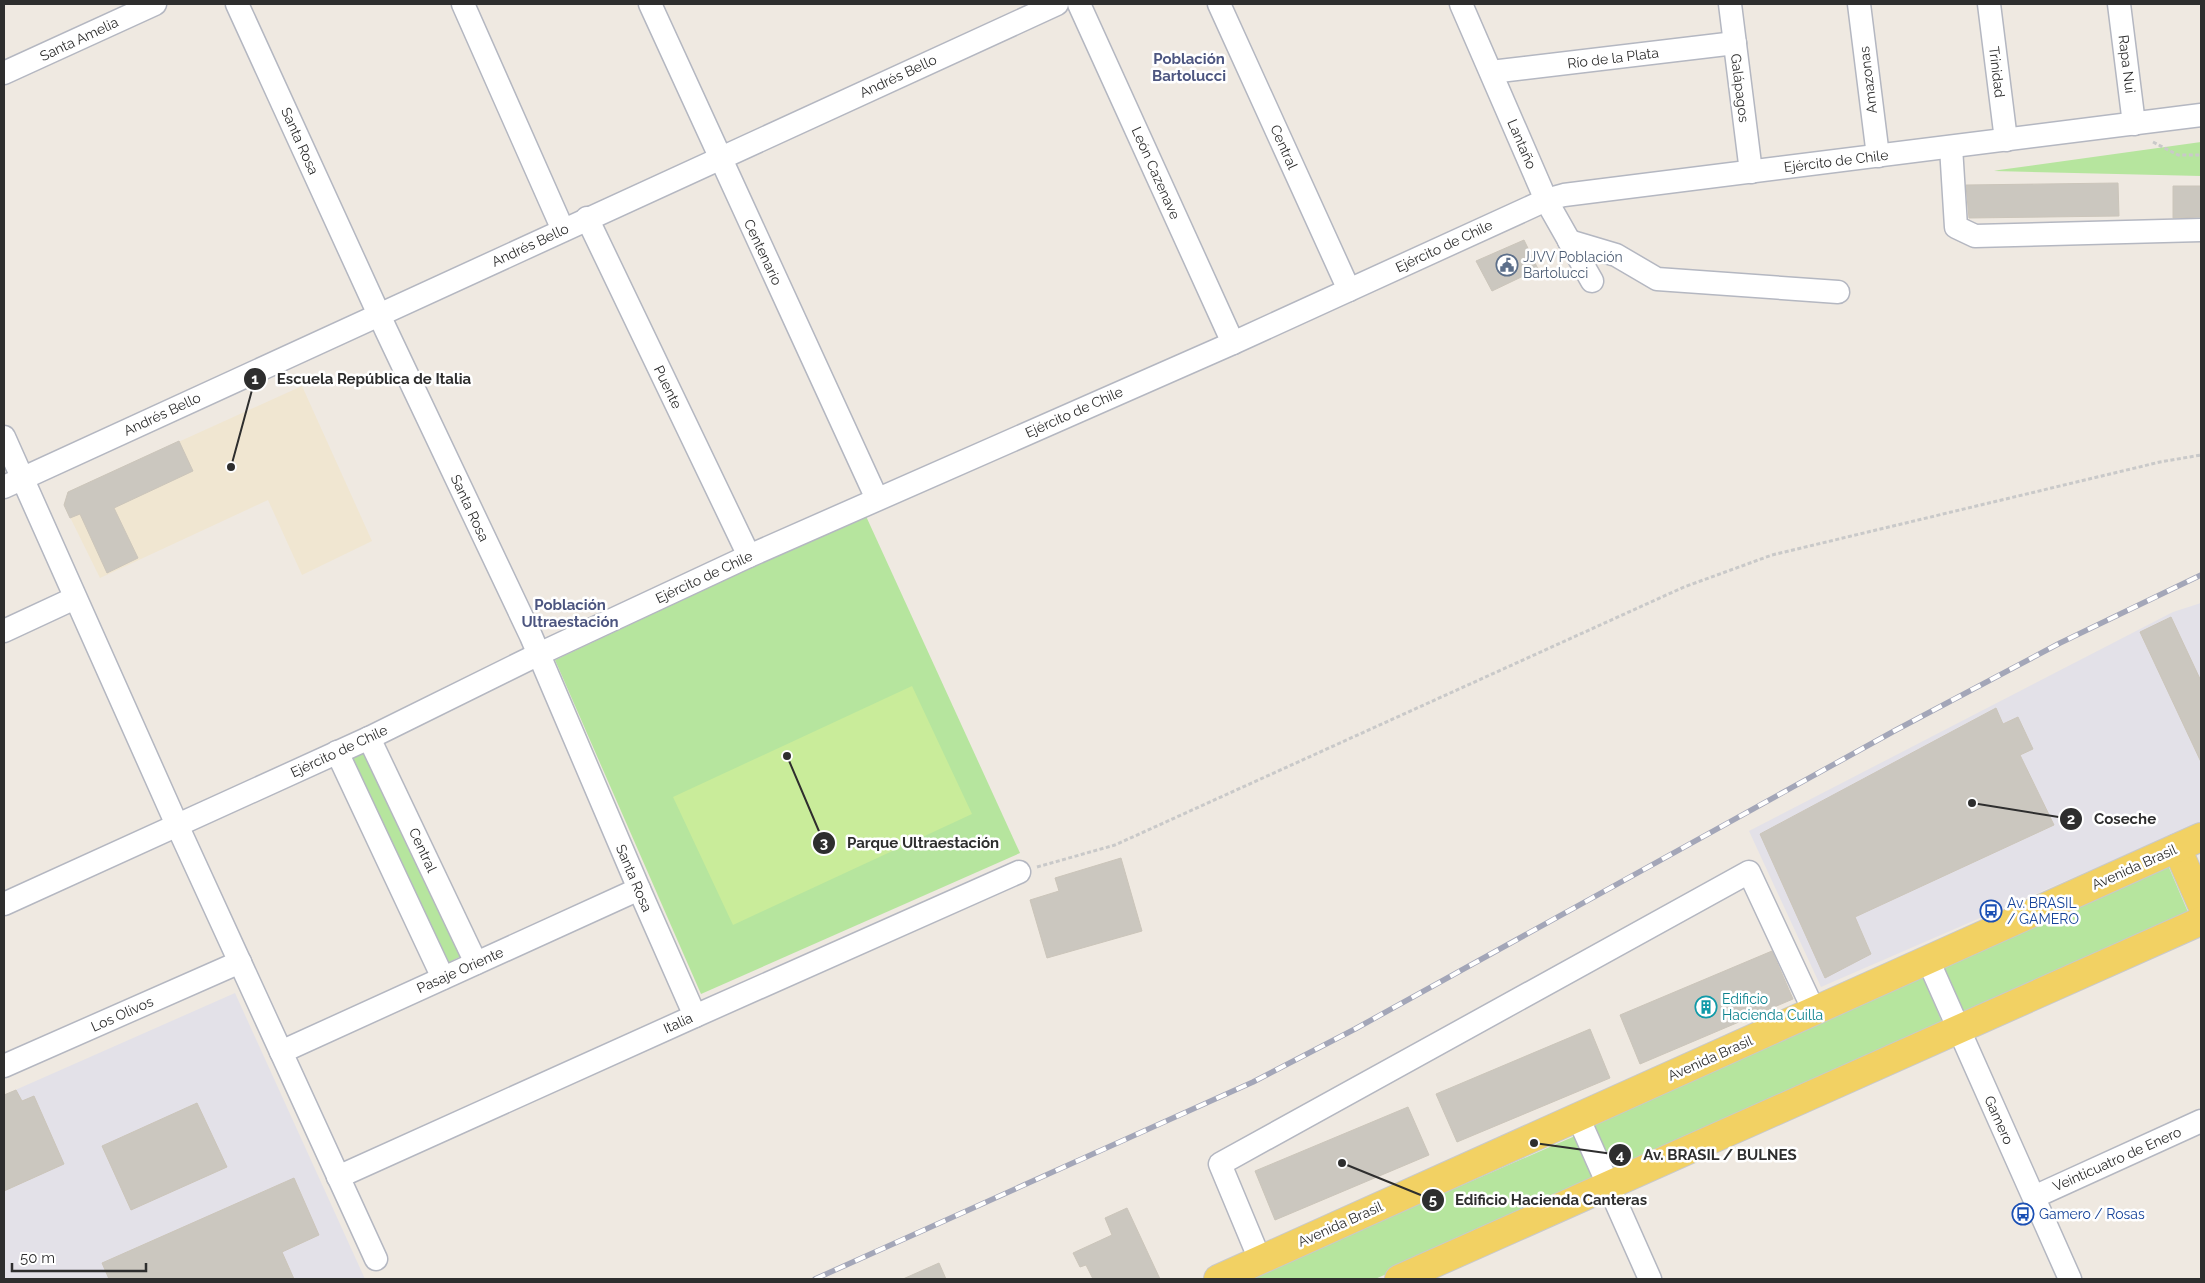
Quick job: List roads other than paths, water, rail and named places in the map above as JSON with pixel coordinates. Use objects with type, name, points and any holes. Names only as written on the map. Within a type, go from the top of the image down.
[{"type":"main road","name":"Avenida Brasil","points":[[1225,1278],[1260,1260],[2201,837]]},
{"type":"main road","points":[[2177,848],[2201,903]]},
{"type":"main road","points":[[1399,1279],[2201,921]]},
{"type":"street","name":"Santa Amelia","points":[[4,73],[155,4]]},
{"type":"street","name":"Santa Rosa","points":[[238,4],[379,314],[538,654],[695,1016]]},
{"type":"street","points":[[464,4],[563,230]]},
{"type":"street","name":"Centenario","points":[[650,4],[877,499]]},
{"type":"street","name":"Andrés Bello","points":[[13,482],[1057,4]]},
{"type":"street","name":"León Cazenave","points":[[1079,4],[1233,343]]},
{"type":"street","name":"Central","points":[[1219,4],[1349,290]]},
{"type":"street","name":"Lantaño","points":[[1461,4],[1546,200],[1592,281]]},
{"type":"street","name":"Galápagos","points":[[1730,4],[1750,172]]},
{"type":"street","name":"Amazonas","points":[[1859,4],[1878,156]]},
{"type":"street","name":"Trinidad","points":[[1989,4],[2006,140]]},
{"type":"street","name":"Rapa Nui","points":[[2119,4],[2128,125]]},
{"type":"street","name":"Río de la Plata","points":[[1491,72],[1735,43]]},
{"type":"street","name":"Ejército de Chile","points":[[4,904],[369,738],[538,654],[749,556],[1233,343],[1546,200],[1564,195],[2201,115]]},
{"type":"street","points":[[1951,147],[1956,227],[1975,236],[2201,230]]},
{"type":"street","name":"Puente","points":[[588,218],[749,556]]},
{"type":"street","points":[[1569,241],[1616,255],[1657,279],[1838,292]]},
{"type":"street","points":[[4,437],[13,482],[75,598],[376,1259]]},
{"type":"street","points":[[4,631],[75,598]]},
{"type":"street","name":"Central","points":[[369,738],[476,963]]},
{"type":"street","points":[[337,752],[443,978]]},
{"type":"street","name":"Italia","points":[[338,1177],[1020,872]]},
{"type":"street","points":[[1260,1260],[1220,1164],[1749,872],[1814,1011]]},
{"type":"street","name":"Pasaje Oriente","points":[[281,1052],[639,890]]},
{"type":"street","name":"Gamero","points":[[1928,960],[2070,1279]]},
{"type":"street","name":"Los Olivos","points":[[4,1066],[240,962]]},
{"type":"street","points":[[1578,1117],[1650,1279]]},
{"type":"street","name":"Veinticuatro de Enero","points":[[2034,1197],[2201,1121]]},
{"type":"railway","points":[[815,1279],[1253,1082],[1355,1029],[1896,730],[2060,643],[2201,575]]},
{"type":"place","name":"JJVV Población Bartolucci","points":[[1507,265]]},
{"type":"place","name":"Escuela República de Italia","points":[[231,467]]},
{"type":"place","name":"Parque Ultraestación","points":[[787,756]]},
{"type":"place","name":"Coseche","points":[[1972,803]]},
{"type":"place","name":"Av. BRASIL / GAMERO","points":[[1991,911]]},
{"type":"place","name":"Edificio Hacienda Cuilla","points":[[1706,1007]]},
{"type":"place","name":"Av. BRASIL / BULNES","points":[[1534,1143]]},
{"type":"place","name":"Edificio Hacienda Canteras","points":[[1342,1163]]},
{"type":"place","name":"Gamero / Rosas","points":[[2023,1214]]},
{"type":"district","name":"Población Bartolucci","points":[[1189,68]]},
{"type":"district","name":"Población Ultraestación","points":[[570,614]]}]
